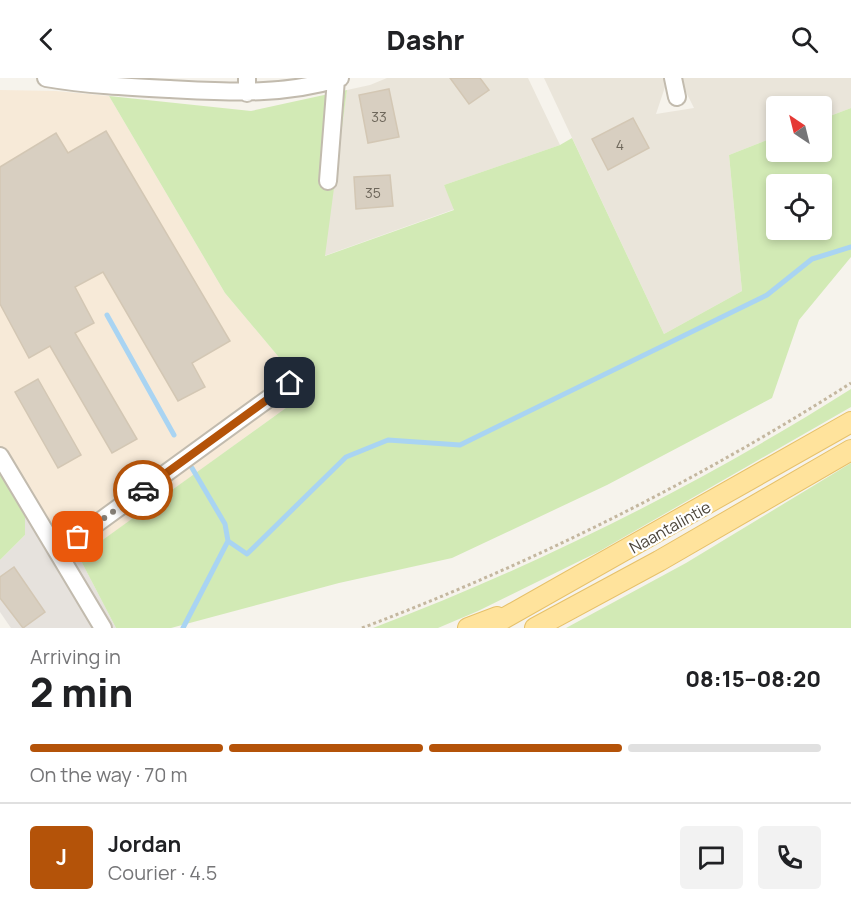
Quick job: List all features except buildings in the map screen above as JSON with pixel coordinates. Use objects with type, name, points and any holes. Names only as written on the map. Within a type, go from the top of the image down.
[{"type":"main road","name":"Naantalintie","points":[[487,628],[851,422]]},
{"type":"main road","name":"Naantalintie","points":[[535,628],[669,555],[851,450]]},
{"type":"main road","points":[[468,628],[534,603]]},
{"type":"street","points":[[46,78],[84,84],[247,86],[279,92],[338,79],[328,181]]},
{"type":"street","points":[[673,78],[677,97]]},
{"type":"street","points":[[59,551],[290,383]]},
{"type":"street","points":[[0,456],[59,551],[103,628]]},
{"type":"path","points":[[362,628],[428,603],[572,539],[662,494],[777,430],[851,383]]},
{"type":"shaded area","points":[[387,78],[528,78],[560,145],[444,185],[455,209],[324,256],[347,90],[370,85]]},
{"type":"shaded area","points":[[544,78],[664,78],[665,87],[656,114],[694,108],[684,88],[682,78],[851,78],[851,108],[832,115],[832,96],[766,96],[766,140],[729,155],[742,291],[664,334]]},
{"type":"shaded area","points":[[0,90],[56,91],[109,96],[225,293],[308,392],[59,572],[0,474]]},
{"type":"shaded area","points":[[25,515],[59,572],[79,557],[116,628],[11,628],[0,612],[0,560],[25,535]]},
{"type":"green space","points":[[347,90],[325,256],[454,210],[444,185],[560,145],[572,138],[664,334],[742,291],[729,155],[766,140],[766,162],[832,162],[832,115],[851,108],[851,257],[799,320],[772,398],[607,485],[452,558],[339,583],[171,628],[116,628],[79,557],[308,392],[225,293],[109,96],[251,111]]},
{"type":"green space","points":[[851,389],[851,407],[598,552],[478,611],[438,628],[373,628],[497,577],[618,521],[736,458]]},
{"type":"green space","points":[[851,463],[851,628],[566,628],[686,563]]},
{"type":"green space","points":[[0,474],[25,515],[25,535],[0,560]]},
{"type":"waterway","points":[[183,628],[228,541],[247,554],[346,457],[388,440],[460,445],[767,295],[812,259],[851,247]]},
{"type":"waterway","points":[[107,315],[174,435]]},
{"type":"waterway","points":[[192,468],[225,524],[228,541]]},
{"type":"way so far","points":[[78,537],[143,490]]},
{"type":"route","points":[[143,490],[290,383]]}]
